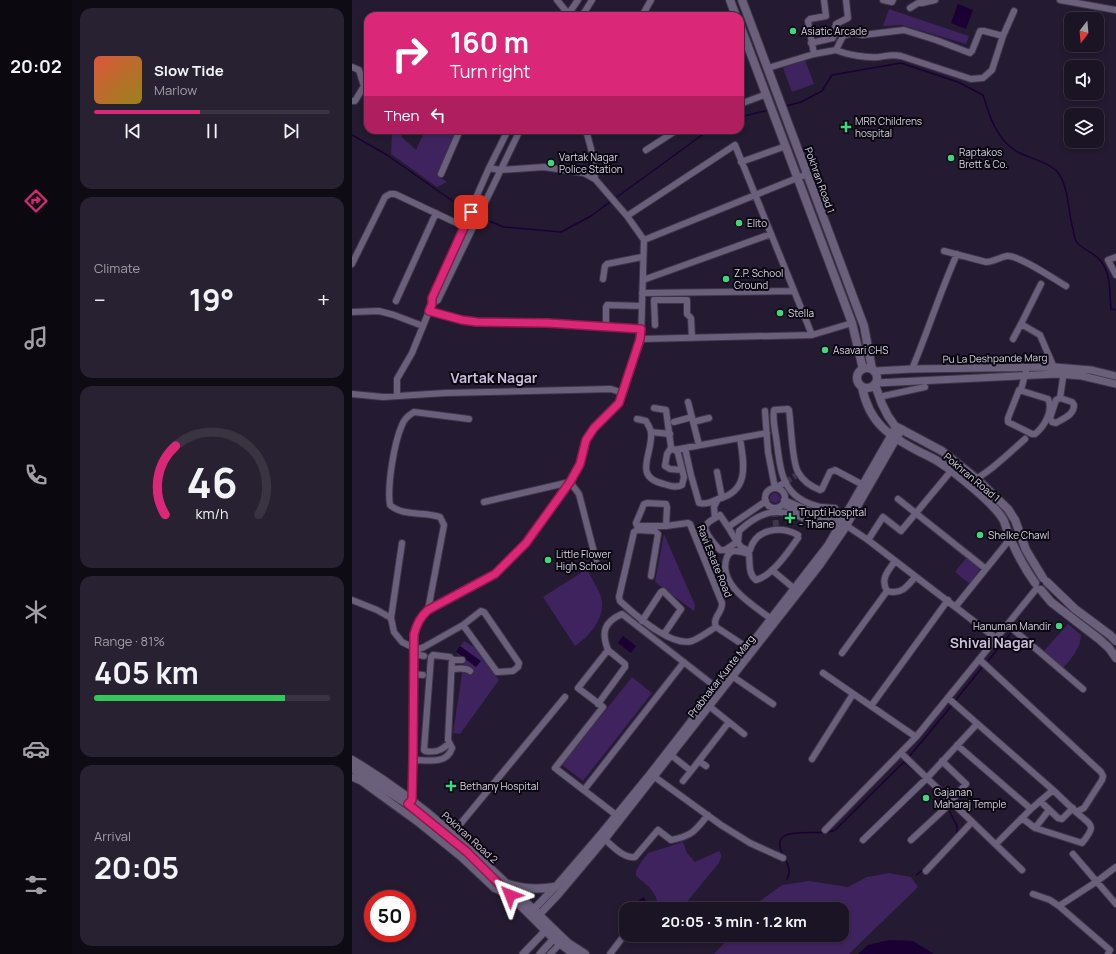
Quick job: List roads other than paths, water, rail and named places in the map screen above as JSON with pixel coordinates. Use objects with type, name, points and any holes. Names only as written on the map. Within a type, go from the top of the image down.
[{"type":"main road","points":[[730,0],[734,12]]},
{"type":"main road","name":"Pokhran Road 1","points":[[742,0],[864,326],[873,370]]},
{"type":"main road","name":"Pokhran Road 1","points":[[744,35],[852,323],[863,369]]},
{"type":"main road","points":[[863,369],[873,370],[877,377],[875,384],[868,388],[862,387],[859,384],[857,377],[863,369]]},
{"type":"main road","name":"Pokhran Road 1","points":[[875,384],[888,416],[899,428],[942,451],[977,479],[1008,509],[1015,520],[1026,550],[1045,580],[1075,609],[1116,641]]},
{"type":"main road","name":"Pokhran Road 1","points":[[862,387],[865,399],[879,425],[894,436],[939,461],[996,510],[1003,521],[1010,539],[1025,568],[1050,602],[1099,639],[1109,648],[1116,658]]},
{"type":"main road","points":[[1038,587],[1045,588],[1045,580]]},
{"type":"main road","points":[[1069,616],[1075,609]]},
{"type":"main road","name":"Pokhran Road 2","points":[[352,760],[470,848],[507,884],[534,915]]},
{"type":"main road","name":"Pokhran Road 2","points":[[352,768],[410,802],[467,852],[510,895],[534,915],[574,954]]},
{"type":"main road","points":[[507,884],[522,889],[538,890],[554,887]]},
{"type":"main road","name":"Pokhran Road 2","points":[[559,939],[585,954]]},
{"type":"street","points":[[557,0],[567,12]]},
{"type":"street","points":[[571,12],[578,0]]},
{"type":"street","points":[[585,12],[592,0]]},
{"type":"street","points":[[644,12],[651,0]]},
{"type":"street","points":[[814,54],[808,21],[810,19],[826,16],[824,0]]},
{"type":"street","points":[[811,43],[833,38],[836,24],[848,18],[846,0]]},
{"type":"street","points":[[883,0],[892,2],[893,0]]},
{"type":"street","points":[[910,8],[920,2],[935,0]]},
{"type":"street","points":[[1060,0],[1116,10]]},
{"type":"street","points":[[768,68],[814,54],[836,50],[844,54],[864,56],[878,57],[892,54],[971,80],[983,78],[992,70],[1014,11]]},
{"type":"street","points":[[836,50],[843,36],[853,33],[863,35],[904,30],[970,53],[980,31],[984,30],[1004,36]]},
{"type":"street","points":[[352,68],[359,70],[364,86],[355,101],[352,101]]},
{"type":"street","points":[[744,103],[767,94]]},
{"type":"street","points":[[441,174],[458,134]]},
{"type":"street","points":[[397,395],[397,379],[412,354],[432,304],[432,298],[506,134]]},
{"type":"street","points":[[432,304],[438,300],[518,134]]},
{"type":"street","points":[[587,134],[594,160],[595,179]]},
{"type":"street","points":[[646,150],[671,134]]},
{"type":"street","points":[[627,216],[734,145],[812,335]]},
{"type":"street","points":[[741,162],[786,146]]},
{"type":"street","points":[[410,802],[413,756],[414,634],[421,616],[428,610],[495,574],[526,543],[570,482],[580,464],[586,440],[594,428],[619,403],[640,339],[643,280],[642,257],[644,240],[627,216],[595,179],[584,174],[544,167],[500,170],[490,168]]},
{"type":"street","points":[[644,240],[807,174]]},
{"type":"street","points":[[352,264],[385,198],[390,194],[395,194],[464,227]]},
{"type":"street","points":[[396,302],[436,213]]},
{"type":"street","points":[[643,280],[771,234]]},
{"type":"street","points":[[944,251],[986,262],[992,262],[1008,256],[1015,258],[1066,286]]},
{"type":"street","points":[[912,369],[925,339],[943,285],[957,254]]},
{"type":"street","points":[[603,279],[605,266],[607,264],[642,257]]},
{"type":"street","points":[[1116,257],[1108,260],[1116,275]]},
{"type":"street","points":[[1013,339],[1041,284]]},
{"type":"street","points":[[654,296],[687,292],[794,291]]},
{"type":"street","points":[[687,292],[687,314],[691,318],[692,338]]},
{"type":"street","points":[[642,293],[687,300]]},
{"type":"street","points":[[654,296],[655,325]]},
{"type":"street","points":[[606,327],[607,305],[642,306]]},
{"type":"street","points":[[352,312],[378,311],[394,315],[422,326]]},
{"type":"street","points":[[429,311],[462,320],[477,322],[548,323],[641,329]]},
{"type":"street","points":[[640,339],[812,335],[852,323]]},
{"type":"street","points":[[1021,324],[1040,335],[1060,370],[1060,398]]},
{"type":"street","points":[[1021,390],[1048,399],[1050,403],[1047,418],[1035,434],[1032,434],[1008,422],[1008,418],[1018,392],[1021,390],[1027,367]]},
{"type":"street","name":"Pu La Deshpande Marg","points":[[873,370],[1027,367],[1060,370],[1091,370],[1116,376]]},
{"type":"street","name":"Pu La Deshpande Marg","points":[[875,384],[1026,375],[1060,370],[1116,384]]},
{"type":"street","points":[[879,397],[925,387]]},
{"type":"street","points":[[352,394],[383,397],[397,395],[611,389],[623,393]]},
{"type":"street","points":[[1060,398],[1072,402],[1074,404],[1074,408],[1070,415],[1056,424],[1052,422],[1050,418],[1056,400],[1060,398]]},
{"type":"street","points":[[688,402],[699,445]]},
{"type":"street","points":[[637,419],[646,421],[651,432],[646,472],[648,476],[651,480],[678,487],[682,483],[684,477],[674,449],[666,410],[654,408]]},
{"type":"street","points":[[839,524],[839,518],[835,508],[829,506],[819,507],[803,501],[793,493],[782,476],[774,410],[789,410],[796,467],[799,474],[814,488],[821,490],[832,470],[835,470],[866,487]]},
{"type":"street","points":[[765,411],[768,452],[775,488]]},
{"type":"street","points":[[428,610],[444,525],[440,517],[425,513],[408,513],[396,510],[390,505],[388,490],[396,447],[402,424],[408,416],[414,412],[469,419]]},
{"type":"street","points":[[674,422],[709,418]]},
{"type":"street","name":"Prabhakar Kunte Marg","points":[[534,915],[558,896],[653,775],[717,688],[750,650],[796,591],[828,546],[839,524],[866,487],[899,428]]},
{"type":"street","points":[[651,432],[670,434]]},
{"type":"street","points":[[682,470],[670,469],[665,466],[668,454],[674,449],[767,432]]},
{"type":"street","points":[[685,448],[699,503],[710,503],[728,496],[738,488],[743,477],[744,463],[740,438]]},
{"type":"street","points":[[967,484],[977,479],[1025,439]]},
{"type":"street","points":[[868,540],[883,517],[901,531],[951,471]]},
{"type":"street","points":[[715,518],[714,507],[720,499],[717,472]]},
{"type":"street","points":[[484,502],[570,482]]},
{"type":"street","points":[[570,482],[579,494],[596,560]]},
{"type":"street","points":[[784,502],[775,509],[769,506],[766,501],[766,495],[767,492],[786,482]]},
{"type":"street","points":[[775,488],[783,492],[784,502]]},
{"type":"street","points":[[898,499],[986,569]]},
{"type":"street","points":[[728,527],[766,501]]},
{"type":"street","name":"Ravi Estate Road","points":[[666,526],[666,504],[647,502],[644,504],[636,523],[638,526],[666,526],[690,524],[722,603],[721,610],[715,620],[716,627]]},
{"type":"street","points":[[784,502],[839,524],[868,540],[956,606],[997,639]]},
{"type":"street","points":[[773,621],[742,597],[732,586],[727,575],[725,565],[726,558],[733,551],[749,554],[750,570],[754,579],[762,579],[772,570],[798,537],[791,532],[776,528],[769,530],[755,539],[749,551],[741,547],[738,543],[740,531],[757,516],[769,513],[788,512],[808,520]]},
{"type":"street","points":[[720,515],[728,527],[737,542],[725,550],[720,550],[706,531],[705,527],[707,523],[720,515]]},
{"type":"street","points":[[651,576],[658,534],[655,531],[637,530],[634,532],[632,540],[619,597],[620,601],[642,621],[675,639],[688,641],[695,639],[716,627],[750,650]]},
{"type":"street","points":[[956,606],[1010,539]]},
{"type":"street","points":[[402,542],[391,618],[394,632],[402,642],[424,656]]},
{"type":"street","points":[[887,591],[884,583],[885,576],[895,561]]},
{"type":"street","points":[[772,570],[796,591]]},
{"type":"street","points":[[887,591],[895,592],[902,590],[916,577]]},
{"type":"street","points":[[825,830],[916,737],[1038,587]]},
{"type":"street","points":[[842,653],[887,591]]},
{"type":"street","points":[[642,621],[661,592],[663,592],[681,609],[664,634]]},
{"type":"street","points":[[352,600],[377,610],[391,618]]},
{"type":"street","points":[[871,706],[948,600]]},
{"type":"street","points":[[414,651],[424,648],[463,625],[481,611],[484,612],[519,663],[518,667],[513,671],[497,672],[463,625]]},
{"type":"street","points":[[598,704],[625,667],[625,664],[608,650],[604,642],[604,632],[607,624],[622,614],[717,688]]},
{"type":"street","points":[[1008,625],[1083,689]]},
{"type":"street","points":[[608,650],[578,688],[603,707],[555,768],[619,817]]},
{"type":"street","name":"Prabhakar Kunte Marg","points":[[653,775],[672,755],[750,650]]},
{"type":"street","points":[[451,745],[436,752],[425,752],[424,750],[431,657],[433,655],[450,657],[452,660],[462,660]]},
{"type":"street","points":[[451,745],[448,740],[454,671],[452,660]]},
{"type":"street","points":[[980,660],[1101,772],[1103,776],[1084,808],[1075,810],[1062,819],[1058,818],[1040,801]]},
{"type":"street","points":[[584,790],[684,662]]},
{"type":"street","points":[[454,671],[465,669],[470,672]]},
{"type":"street","points":[[823,673],[916,737]]},
{"type":"street","points":[[414,674],[423,675]]},
{"type":"street","points":[[732,676],[773,704]]},
{"type":"street","points":[[812,759],[853,694]]},
{"type":"street","points":[[452,834],[565,697]]},
{"type":"street","points":[[948,698],[1053,790],[1091,825],[1092,828],[1082,843],[1035,828],[1022,818]]},
{"type":"street","points":[[709,706],[744,734]]},
{"type":"street","points":[[683,781],[730,722]]},
{"type":"street","points":[[863,840],[926,778],[977,724]]},
{"type":"street","points":[[413,756],[440,758],[451,745]]},
{"type":"street","points":[[957,745],[1031,809]]},
{"type":"street","points":[[413,756],[422,753]]},
{"type":"street","points":[[901,753],[1022,870]]},
{"type":"street","points":[[672,755],[691,771]]},
{"type":"street","points":[[699,761],[706,766]]},
{"type":"street","points":[[911,840],[952,802],[966,784],[942,761]]},
{"type":"street","points":[[653,775],[750,843],[783,858]]},
{"type":"street","points":[[352,777],[361,781],[419,824],[461,857],[494,888],[510,895]]},
{"type":"street","points":[[996,844],[1031,809],[1053,790]]},
{"type":"street","points":[[1035,828],[1049,810]]},
{"type":"street","points":[[603,837],[623,854],[632,858],[635,857],[658,830],[671,840],[681,838],[692,834],[708,815]]},
{"type":"street","points":[[926,871],[972,822]]},
{"type":"street","name":"Prabhakar Kunte Marg","points":[[534,915],[554,887],[603,837]]},
{"type":"street","points":[[1073,854],[1116,904]]},
{"type":"street","points":[[1059,906],[1116,867]]},
{"type":"street","points":[[1033,894],[1050,900],[1059,906],[1109,952],[1116,944]]},
{"type":"street","points":[[523,954],[548,928]]},
{"type":"street","points":[[540,954],[559,939]]},
{"type":"street","points":[[550,954],[559,939]]},
{"type":"street","points":[[610,954],[619,942]]},
{"type":"waterway","points":[[786,106],[801,102],[822,91],[832,75],[901,63],[958,82],[983,95],[991,119],[999,134],[1009,146],[1021,154],[1045,163],[1059,174],[1067,194],[1075,240],[1080,246],[1098,258],[1106,269],[1109,282],[1111,309],[1116,310]]},
{"type":"waterway","points":[[744,116],[769,110]]},
{"type":"waterway","points":[[617,197],[704,134]]},
{"type":"waterway","points":[[352,135],[387,155],[464,209]]},
{"type":"waterway","points":[[484,219],[504,227],[561,232],[591,216],[610,202]]},
{"type":"waterway","points":[[987,662],[1011,633]]},
{"type":"waterway","points":[[955,701],[984,665]]},
{"type":"waterway","points":[[908,758],[953,704]]},
{"type":"waterway","points":[[783,855],[780,844],[782,838],[788,834],[828,832],[835,830],[905,761]]},
{"type":"waterway","points":[[904,762],[924,779]]},
{"type":"waterway","points":[[928,783],[946,804]]},
{"type":"waterway","points":[[948,808],[957,826],[957,836]]},
{"type":"waterway","points":[[785,859],[789,869],[787,879]]},
{"type":"waterway","points":[[916,875],[924,869]]},
{"type":"tunnel","points":[[786,482],[798,474]]},
{"type":"tunnel","points":[[775,511],[776,527]]},
{"type":"place","name":"Asiatic Arcade","points":[[793,31]]},
{"type":"place","name":"MRR Childrens hospital","points":[[846,127]]},
{"type":"place","name":"Raptakos Brett & Co.","points":[[951,158]]},
{"type":"place","name":"Vartak Nagar Police Station","points":[[551,163]]},
{"type":"place","name":"Elito","points":[[739,223]]},
{"type":"place","name":"Z.P. School Ground","points":[[726,279]]},
{"type":"place","name":"Stella","points":[[780,313]]},
{"type":"place","name":"Asavari CHS","points":[[825,350]]},
{"type":"place","name":"Trupti Hospital - Thane","points":[[790,518]]},
{"type":"place","name":"Shelke Chawl","points":[[980,535]]},
{"type":"place","name":"Little Flower High School","points":[[548,560]]},
{"type":"place","name":"Hanuman Mandir","points":[[1059,626]]},
{"type":"place","name":"Bethany Hospital","points":[[451,786]]},
{"type":"place","name":"Gajanan Maharaj Temple","points":[[926,798]]},
{"type":"district","name":"Vartak Nagar","points":[[494,378]]},
{"type":"district","name":"Shivai Nagar","points":[[992,643]]}]
